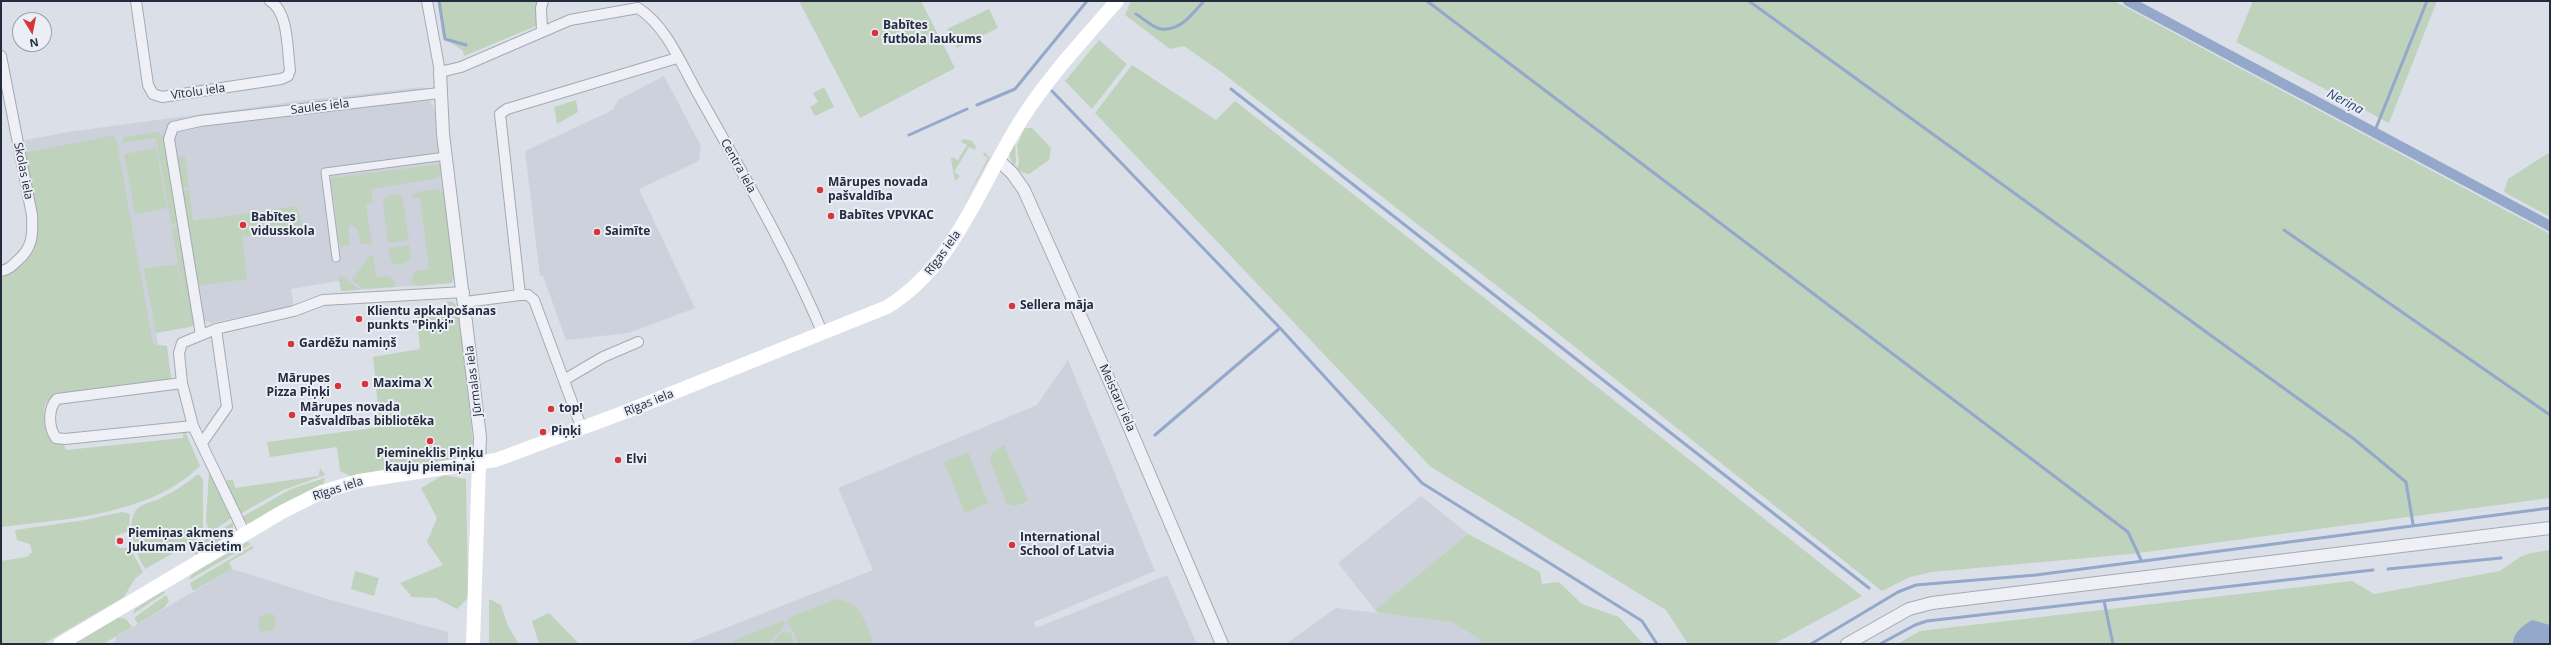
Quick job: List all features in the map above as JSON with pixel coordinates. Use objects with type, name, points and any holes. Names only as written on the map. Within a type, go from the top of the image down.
[{"type":"main road","name":"Rīgas iela","points":[[60,644],[296,504],[333,489],[379,478],[496,460],[582,429],[823,334],[887,307],[913,289],[932,271],[952,243],[1023,116],[1055,74],[1117,1]]},
{"type":"main road","name":"Jūrmalas iela","points":[[473,644],[479,463]]},
{"type":"street","name":"Vītolu iela","points":[[136,1],[148,85],[153,94],[174,96],[281,79],[288,76],[290,70],[283,20],[280,9],[270,1]]},
{"type":"street","name":"Jūrmalas iela","points":[[427,1],[440,72],[439,92],[446,156],[480,437],[479,463]]},
{"type":"street","points":[[440,72],[461,67],[542,31],[541,8],[543,1]]},
{"type":"street","name":"Centra iela","points":[[542,31],[570,20],[638,8],[659,26],[746,180],[823,334]]},
{"type":"street","name":"Skolas iela","points":[[1,56],[32,215],[33,235],[27,253],[7,270],[1,271]]},
{"type":"street","points":[[520,295],[500,114],[507,109],[677,58]]},
{"type":"street","name":"Saules iela","points":[[201,335],[169,139],[173,128],[200,121],[439,92]]},
{"type":"street","points":[[336,258],[324,172],[446,156]]},
{"type":"street","name":"Meistaru iela","points":[[998,160],[1012,173],[1024,190],[1115,395],[1222,644]]},
{"type":"street","points":[[245,534],[193,426],[182,383],[180,345],[216,329],[294,311],[323,300],[528,295],[534,300],[582,429]]},
{"type":"street","points":[[202,443],[227,407],[216,329]]},
{"type":"street","points":[[564,380],[603,357],[638,342]]},
{"type":"street","points":[[182,383],[57,398],[50,410],[52,432],[56,438],[65,439],[193,426]]},
{"type":"street","points":[[1846,644],[1909,610],[1932,603],[2550,528]]},
{"type":"shaded area","name":"Saimīte","points":[[664,76],[701,146],[699,161],[639,189],[695,308],[629,333],[566,340],[543,276],[540,276],[525,151],[613,110],[618,100]]},
{"type":"shaded area","name":"Babītes vidusskola","points":[[423,87],[434,108],[456,276],[452,283],[341,291],[339,281],[291,289],[294,306],[211,323],[206,321],[156,330],[158,345],[45,370],[31,254],[21,141],[68,132],[299,101]]},
{"type":"shaded area","points":[[1068,360],[1155,571],[1034,622],[1036,628],[1167,575],[1197,644],[691,644],[690,642],[873,570],[838,488],[1037,405]]},
{"type":"shaded area","points":[[1421,496],[1468,534],[1375,610],[1338,563]]},
{"type":"shaded area","points":[[232,569],[331,600],[448,632],[448,644],[115,644],[116,637]]},
{"type":"shaded area","points":[[1336,608],[1452,622],[1479,639],[1481,644],[1286,644]]},
{"type":"green space","points":[[438,1],[537,1],[536,26],[464,56],[463,51],[443,37]]},
{"type":"green space","name":"Babītes futbola laukums","points":[[799,1],[921,1],[955,68],[860,118]]},
{"type":"green space","points":[[1131,1],[2114,1],[2550,234],[2550,498],[2131,554],[1932,572],[1910,577],[1882,591],[1541,320],[1220,71],[1184,46],[1170,49],[1125,15]]},
{"type":"green space","points":[[2253,1],[2437,1],[2389,123],[2236,42]]},
{"type":"green space","points":[[989,9],[998,28],[957,48],[947,29]]},
{"type":"green space","points":[[1099,40],[1127,64],[1092,109],[1065,81]]},
{"type":"green space","points":[[1132,65],[1216,120],[1235,101],[1862,596],[1774,644],[1688,644],[1666,610],[1431,467],[1095,113]]},
{"type":"green space","points":[[824,87],[834,107],[815,116],[810,107],[818,102],[813,93]]},
{"type":"green space","points":[[576,100],[578,112],[557,124],[554,107]]},
{"type":"green space","points":[[1025,128],[1032,128],[1051,148],[1049,160],[1029,174],[1021,172],[1017,169],[1019,162],[1017,145]]},
{"type":"green space","points":[[157,132],[166,138],[179,221],[173,225],[171,223],[156,138],[122,143],[123,137]]},
{"type":"green space","points":[[110,136],[115,137],[117,143],[153,344],[167,346],[171,377],[169,381],[55,394],[45,404],[44,417],[46,430],[48,436],[52,440],[64,445],[66,450],[183,438],[183,431],[185,431],[200,466],[180,482],[157,495],[132,505],[80,517],[1,527],[1,275],[33,243],[24,153]]},
{"type":"green space","points":[[963,139],[972,141],[976,147],[975,150],[969,147],[954,172],[960,176],[955,181],[951,159],[952,157],[958,160],[967,145],[961,142]]},
{"type":"green space","points":[[1015,143],[1016,162],[1014,168],[1009,154]]},
{"type":"green space","points":[[156,148],[167,208],[135,214],[124,154]]},
{"type":"green space","points":[[984,152],[990,158],[962,206],[988,158],[983,155]]},
{"type":"green space","points":[[2550,152],[2550,217],[2504,192],[2508,179]]},
{"type":"green space","points":[[185,156],[189,187],[180,188],[174,158]]},
{"type":"green space","points":[[441,164],[442,173],[438,178],[371,189],[373,203],[366,204],[372,245],[361,244],[357,228],[351,224],[348,229],[350,245],[340,247],[331,178]]},
{"type":"green space","points":[[439,189],[445,195],[456,276],[452,277],[452,283],[417,286],[412,282],[412,277],[416,271],[429,269],[420,198],[412,199],[412,196],[417,192]]},
{"type":"green space","points":[[189,190],[193,221],[297,206],[303,228],[242,237],[247,279],[196,286],[181,191]]},
{"type":"green space","points":[[392,194],[402,196],[409,240],[388,243],[383,200]]},
{"type":"green space","points":[[177,227],[196,324],[190,327],[156,333],[144,269],[177,264],[189,324],[172,230]]},
{"type":"green space","points":[[409,245],[411,256],[408,262],[399,265],[392,263],[388,248]]},
{"type":"green space","points":[[373,255],[376,277],[388,276],[395,281],[394,287],[363,289],[352,280],[369,256]]},
{"type":"green space","points":[[339,276],[342,276],[360,290],[341,291]]},
{"type":"green space","points":[[447,301],[453,302],[459,308],[473,443],[460,459],[350,476],[340,471],[337,447],[270,457],[267,442],[380,427],[373,357],[420,349],[416,309],[448,308]]},
{"type":"green space","points":[[1004,445],[1028,501],[1015,506],[1007,504],[990,461],[991,454]]},
{"type":"green space","points":[[968,452],[988,503],[965,513],[944,462]]},
{"type":"green space","points":[[320,468],[325,475],[283,490],[240,514],[226,483],[227,480],[233,480],[235,488],[319,476]]},
{"type":"green space","points":[[209,471],[232,518],[209,533],[206,520]]},
{"type":"green space","points":[[197,475],[200,475],[203,480],[203,536],[145,569],[138,556],[133,539],[132,522],[134,514],[141,506],[167,495]]},
{"type":"green space","points":[[443,475],[466,479],[468,598],[457,609],[436,598],[412,597],[400,583],[443,565],[427,542],[437,518],[421,488]]},
{"type":"green space","points":[[325,478],[323,486],[253,523],[247,523],[242,517],[291,489]]},
{"type":"green space","points":[[122,512],[130,514],[129,531],[115,536],[115,545],[120,548],[130,548],[143,572],[134,580],[124,597],[43,644],[1,644],[1,561],[27,557],[32,552],[30,544],[17,540],[15,530],[85,520]]},
{"type":"green space","points":[[233,522],[233,534],[196,555],[192,548]]},
{"type":"green space","points":[[1468,534],[1540,572],[1542,584],[1559,582],[1582,604],[1619,617],[1643,644],[1481,644],[1479,639],[1452,622],[1378,613],[1375,610]]},
{"type":"green space","points":[[247,542],[251,544],[189,580],[192,574]]},
{"type":"green space","points":[[252,546],[254,548],[229,562],[232,569],[193,591],[190,583]]},
{"type":"green space","points":[[2550,550],[2550,644],[1897,644],[1920,631],[2352,581],[2374,594],[2500,571],[2520,557],[2531,553]]},
{"type":"green space","points":[[355,571],[379,578],[374,596],[351,589]]},
{"type":"green space","points":[[163,591],[165,593],[133,614],[135,609]]},
{"type":"green space","points":[[166,595],[169,601],[164,608],[138,624],[134,618]]},
{"type":"green space","points":[[489,599],[501,605],[508,626],[519,644],[489,644]]},
{"type":"green space","points":[[836,599],[851,604],[857,609],[865,622],[874,644],[797,644],[795,634],[787,623],[788,618]]},
{"type":"green space","points":[[268,613],[273,614],[276,624],[273,630],[261,632],[258,628],[260,616]]},
{"type":"green space","points":[[549,613],[579,644],[539,644],[532,621]]},
{"type":"green space","points":[[117,617],[126,619],[132,627],[103,644],[71,644]]},
{"type":"green space","points":[[782,621],[785,622],[784,626],[769,644],[732,644],[735,640]]},
{"type":"green space","points":[[783,632],[791,633],[794,644],[773,644],[778,635]]},
{"type":"water","points":[[2532,620],[2550,625],[2550,644],[2513,644],[2513,640],[2517,633],[2522,627]]},
{"type":"waterway","points":[[439,1],[445,39],[466,45]]},
{"type":"waterway","points":[[977,105],[1015,89],[1087,1]]},
{"type":"waterway","points":[[1136,14],[1155,27],[1168,29],[1186,21],[1204,1]]},
{"type":"waterway","points":[[1427,1],[2128,532],[2141,560]]},
{"type":"waterway","points":[[1749,1],[2354,439],[2406,482],[2413,524]]},
{"type":"waterway","name":"Neriņa","points":[[2128,1],[2550,226]]},
{"type":"waterway","points":[[2374,133],[2427,1]]},
{"type":"waterway","points":[[1231,89],[1869,588]]},
{"type":"waterway","points":[[1052,91],[1280,328],[1422,483],[1642,621],[1657,644]]},
{"type":"waterway","points":[[909,135],[967,109]]},
{"type":"waterway","points":[[2284,230],[2550,415]]},
{"type":"waterway","points":[[1155,435],[1280,328]]},
{"type":"waterway","points":[[1811,644],[1898,592],[1916,585],[2036,575],[2550,508]]},
{"type":"waterway","points":[[2388,569],[2501,558]]},
{"type":"waterway","points":[[1880,644],[1915,625],[1927,621],[2373,570]]},
{"type":"waterway","points":[[2104,601],[2113,644]]},
{"type":"place","name":"Babītes futbola laukums","points":[[875,33]]},
{"type":"place","name":"Mārupes novada pašvaldība","points":[[820,190]]},
{"type":"place","name":"Babītes VPVKAC","points":[[831,216]]},
{"type":"place","name":"Babītes vidusskola","points":[[243,225]]},
{"type":"place","name":"Saimīte","points":[[597,232]]},
{"type":"place","name":"Sellera māja","points":[[1012,306]]},
{"type":"place","name":"Klientu apkalpošanas punkts \"Piņķi\"","points":[[359,319]]},
{"type":"place","name":"Gardēžu namiņš","points":[[291,344]]},
{"type":"place","name":"Maxima X","points":[[365,384]]},
{"type":"place","name":"Mārupes Pizza Piņķi","points":[[338,386]]},
{"type":"place","name":"top!","points":[[551,409]]},
{"type":"place","name":"Mārupes novada Pašvaldības bibliotēka","points":[[292,415]]},
{"type":"place","name":"Piņķi","points":[[543,432]]},
{"type":"place","name":"Piemineklis Piņķu kauju piemiņai","points":[[430,441]]},
{"type":"place","name":"Elvi","points":[[618,460]]},
{"type":"place","name":"Piemiņas akmens Jukumam Vācietim","points":[[120,541]]},
{"type":"place","name":"International School of Latvia","points":[[1012,545]]}]
